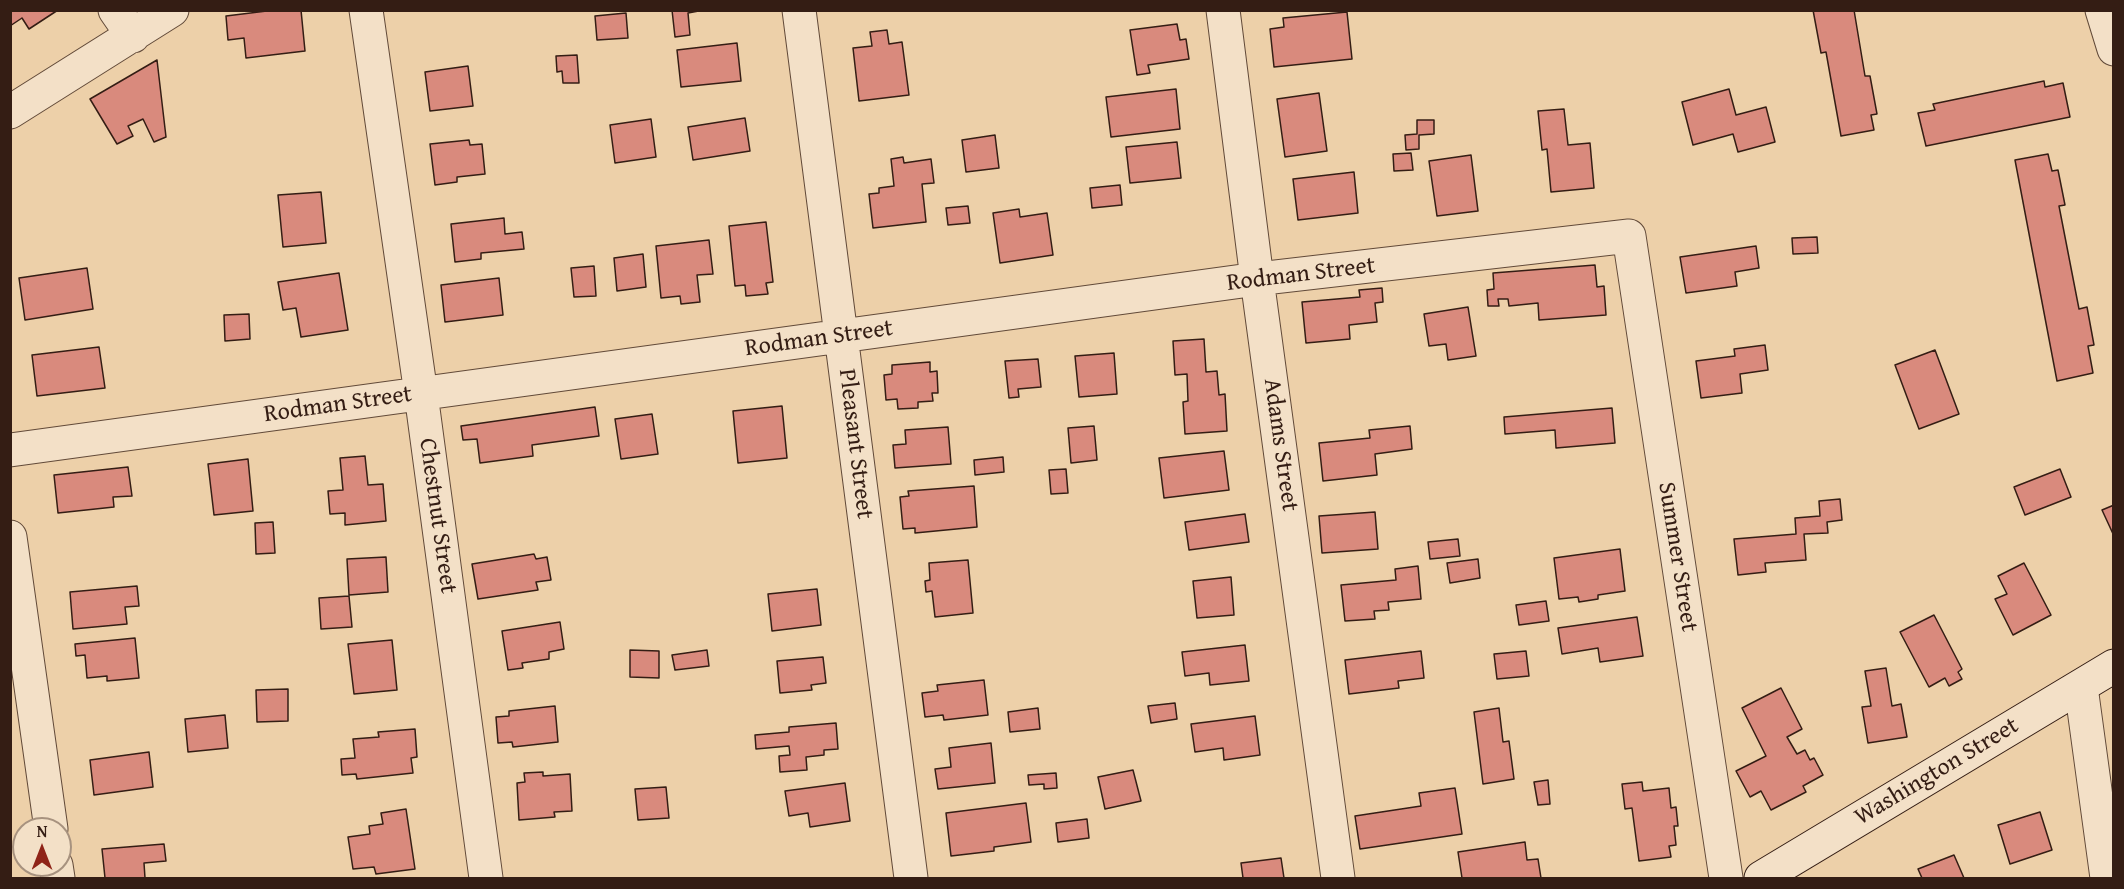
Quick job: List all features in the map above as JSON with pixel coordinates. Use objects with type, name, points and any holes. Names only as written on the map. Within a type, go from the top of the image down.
[{"type":"street","points":[[10,112],[124,23],[172,10]]},
{"type":"street","name":"Chestnut Street","points":[[366,10],[421,394],[486,879]]},
{"type":"street","name":"Pleasant Street","points":[[799,10],[911,879]]},
{"type":"street","name":"Adams Street","points":[[1223,10],[1338,879]]},
{"type":"street","points":[[2102,10],[2114,49]]},
{"type":"street","name":"Rodman Street","points":[[10,450],[1257,279],[1629,236]]},
{"type":"street","name":"Summer Street","points":[[1629,236],[1726,879]]},
{"type":"street","points":[[10,537],[49,817]]},
{"type":"street","name":"Washington Street","points":[[1761,879],[2114,666]]},
{"type":"street","points":[[2080,687],[2107,879]]},
{"type":"building","points":[[10,10],[58,10],[29,29],[22,18],[10,26]]},
{"type":"building","points":[[275,10],[301,10],[305,51],[246,58],[244,38],[228,40],[226,16]]},
{"type":"building","points":[[672,10],[704,10],[688,13],[690,35],[675,37]]},
{"type":"building","points":[[1813,10],[1854,10],[1865,76],[1870,76],[1877,114],[1871,115],[1874,130],[1841,136],[1826,52],[1821,53]]},
{"type":"building","points":[[1347,12],[1352,59],[1274,67],[1270,29],[1284,27],[1283,18]]},
{"type":"building","points":[[626,13],[628,38],[597,40],[595,16]]},
{"type":"building","points":[[1177,24],[1180,40],[1186,39],[1189,59],[1148,65],[1150,73],[1137,75],[1130,30]]},
{"type":"building","points":[[887,30],[889,44],[902,42],[909,95],[859,101],[853,48],[872,46],[870,32]]},
{"type":"building","points":[[737,43],[741,81],[681,87],[677,50]]},
{"type":"building","points":[[577,55],[579,83],[563,83],[562,71],[557,72],[556,56]]},
{"type":"building","points":[[157,60],[166,137],[154,142],[143,119],[128,126],[133,136],[117,144],[90,99]]},
{"type":"building","points":[[468,66],[473,106],[430,111],[425,72]]},
{"type":"building","points":[[2044,81],[2045,87],[2063,83],[2070,117],[1926,146],[1918,113],[1935,110],[1933,104]]},
{"type":"building","points":[[1176,89],[1180,129],[1111,137],[1106,97]]},
{"type":"building","points":[[1729,89],[1736,115],[1766,107],[1775,142],[1738,152],[1733,134],[1693,145],[1682,102]]},
{"type":"building","points":[[1319,93],[1327,151],[1285,157],[1277,99]]},
{"type":"building","points":[[1564,109],[1568,145],[1590,143],[1594,188],[1551,192],[1547,149],[1542,150],[1538,111]]},
{"type":"building","points":[[745,118],[750,151],[693,160],[688,127]]},
{"type":"building","points":[[651,119],[656,157],[615,163],[610,125]]},
{"type":"building","points":[[1417,120],[1434,120],[1434,134],[1419,135],[1419,149],[1406,150],[1405,135],[1417,134]]},
{"type":"building","points":[[995,135],[999,168],[966,172],[962,140]]},
{"type":"building","points":[[469,140],[470,145],[482,144],[485,174],[457,177],[457,182],[435,185],[430,144]]},
{"type":"building","points":[[1177,142],[1181,178],[1130,183],[1126,147]]},
{"type":"building","points":[[1411,153],[1413,170],[1394,171],[1393,154]]},
{"type":"building","points":[[2048,154],[2052,171],[2058,170],[2065,205],[2059,206],[2079,309],[2087,307],[2094,345],[2088,346],[2093,373],[2057,381],[2015,160]]},
{"type":"building","points":[[1471,155],[1478,211],[1437,216],[1429,161]]},
{"type":"building","points":[[903,157],[904,163],[931,159],[934,183],[922,184],[926,222],[873,228],[869,194],[879,193],[879,188],[894,186],[891,159]]},
{"type":"building","points":[[1354,172],[1358,213],[1298,220],[1293,179]]},
{"type":"building","points":[[1120,185],[1122,205],[1092,208],[1090,188]]},
{"type":"building","points":[[321,192],[326,243],[283,247],[278,195]]},
{"type":"building","points":[[968,206],[970,223],[948,225],[946,208]]},
{"type":"building","points":[[1019,209],[1020,217],[1047,213],[1053,255],[1000,263],[993,213]]},
{"type":"building","points":[[504,218],[505,234],[522,232],[524,249],[481,253],[481,259],[455,262],[451,224]]},
{"type":"building","points":[[766,222],[773,282],[766,283],[768,294],[746,296],[745,285],[735,286],[729,226]]},
{"type":"building","points":[[1817,237],[1818,253],[1793,254],[1792,238]]},
{"type":"building","points":[[709,240],[713,274],[697,275],[700,302],[681,304],[680,296],[661,298],[656,246]]},
{"type":"building","points":[[1756,246],[1759,268],[1735,272],[1737,286],[1686,293],[1680,257]]},
{"type":"building","points":[[643,254],[646,287],[617,291],[614,258]]},
{"type":"building","points":[[1595,265],[1597,287],[1604,286],[1606,315],[1539,320],[1538,303],[1509,306],[1508,299],[1498,299],[1499,306],[1488,306],[1487,290],[1494,289],[1493,273]]},
{"type":"building","points":[[594,266],[596,296],[574,297],[571,268]]},
{"type":"building","points":[[87,268],[93,309],[25,320],[19,278]]},
{"type":"building","points":[[339,273],[348,330],[301,337],[296,308],[283,310],[278,282]]},
{"type":"building","points":[[499,278],[503,315],[445,322],[441,285]]},
{"type":"building","points":[[1382,288],[1383,302],[1375,303],[1377,322],[1349,325],[1350,339],[1306,343],[1302,302],[1360,297],[1359,290]]},
{"type":"building","points":[[1468,307],[1476,356],[1448,360],[1446,344],[1429,346],[1424,314]]},
{"type":"building","points":[[249,314],[250,339],[225,341],[224,315]]},
{"type":"building","points":[[1204,339],[1206,372],[1217,371],[1219,395],[1225,394],[1227,431],[1185,434],[1183,402],[1188,401],[1187,374],[1175,375],[1173,341]]},
{"type":"building","points":[[1765,345],[1768,370],[1740,374],[1742,393],[1701,398],[1696,361],[1735,356],[1734,349]]},
{"type":"building","points":[[99,347],[105,388],[37,396],[32,355]]},
{"type":"building","points":[[1935,350],[1959,414],[1919,429],[1895,365]]},
{"type":"building","points":[[1114,353],[1117,394],[1079,397],[1075,356]]},
{"type":"building","points":[[1038,359],[1041,387],[1018,389],[1019,397],[1009,398],[1005,361]]},
{"type":"building","points":[[930,362],[930,372],[937,371],[938,393],[932,393],[933,401],[918,402],[918,408],[898,409],[897,399],[886,400],[884,375],[892,374],[892,365]]},
{"type":"building","points":[[782,406],[787,458],[738,463],[733,411]]},
{"type":"building","points":[[595,407],[599,436],[532,445],[533,456],[480,463],[477,439],[463,440],[461,426]]},
{"type":"building","points":[[1612,408],[1615,443],[1556,448],[1555,430],[1505,434],[1504,417]]},
{"type":"building","points":[[652,414],[658,454],[621,459],[615,419]]},
{"type":"building","points":[[1094,426],[1097,460],[1071,463],[1068,428]]},
{"type":"building","points":[[1410,426],[1412,449],[1375,454],[1377,475],[1323,481],[1319,443],[1370,438],[1369,430]]},
{"type":"building","points":[[948,427],[951,464],[895,468],[893,445],[906,444],[905,430]]},
{"type":"building","points":[[1224,451],[1229,490],[1164,498],[1159,458]]},
{"type":"building","points":[[365,456],[368,485],[383,484],[386,521],[345,525],[345,513],[330,514],[328,491],[343,490],[340,458]]},
{"type":"building","points":[[1003,457],[1004,472],[975,475],[974,460]]},
{"type":"building","points":[[248,459],[253,511],[214,515],[208,464]]},
{"type":"building","points":[[128,467],[132,496],[113,497],[114,507],[58,513],[54,475]]},
{"type":"building","points":[[1066,469],[1068,493],[1051,494],[1049,470]]},
{"type":"building","points":[[2060,469],[2071,497],[2025,515],[2014,487]]},
{"type":"building","points":[[974,486],[977,527],[915,533],[915,528],[903,529],[900,497],[909,496],[908,491]]},
{"type":"building","points":[[1840,499],[1842,520],[1827,522],[1828,533],[1804,534],[1806,560],[1765,563],[1766,572],[1738,575],[1734,539],[1796,534],[1795,518],[1820,516],[1819,501]]},
{"type":"building","points":[[2114,505],[2114,536],[2102,510]]},
{"type":"building","points":[[1375,512],[1378,549],[1322,553],[1319,516]]},
{"type":"building","points":[[1245,514],[1249,542],[1189,550],[1185,522]]},
{"type":"building","points":[[273,522],[275,553],[256,554],[255,523]]},
{"type":"building","points":[[1458,539],[1460,556],[1430,559],[1428,542]]},
{"type":"building","points":[[1620,549],[1625,591],[1598,595],[1598,599],[1579,602],[1578,597],[1559,599],[1554,558]]},
{"type":"building","points":[[534,554],[536,559],[547,557],[551,580],[536,582],[538,590],[478,599],[472,564]]},
{"type":"building","points":[[386,557],[388,592],[349,595],[347,559]]},
{"type":"building","points":[[1478,559],[1480,578],[1450,583],[1447,563]]},
{"type":"building","points":[[968,560],[973,613],[935,617],[932,591],[926,592],[925,581],[930,580],[929,563]]},
{"type":"building","points":[[2024,563],[2051,615],[2013,635],[1995,599],[2007,594],[1998,576]]},
{"type":"building","points":[[1418,566],[1421,599],[1388,602],[1389,610],[1374,611],[1375,619],[1345,621],[1341,585],[1396,580],[1395,569]]},
{"type":"building","points":[[1231,577],[1234,615],[1197,618],[1193,581]]},
{"type":"building","points":[[137,586],[139,606],[125,607],[127,624],[73,629],[70,592]]},
{"type":"building","points":[[817,589],[821,625],[772,631],[768,594]]},
{"type":"building","points":[[349,596],[352,627],[321,629],[319,598]]},
{"type":"building","points":[[1546,601],[1549,621],[1519,625],[1516,605]]},
{"type":"building","points":[[1934,615],[1962,669],[1958,672],[1962,679],[1949,686],[1945,678],[1929,687],[1900,632]]},
{"type":"building","points":[[1637,617],[1643,656],[1600,662],[1598,648],[1562,654],[1558,628]]},
{"type":"building","points":[[560,622],[564,649],[549,652],[549,659],[522,663],[523,668],[508,670],[502,631]]},
{"type":"building","points":[[135,638],[139,678],[107,681],[107,676],[87,678],[85,655],[76,656],[75,644]]},
{"type":"building","points":[[392,640],[397,690],[354,694],[348,644]]},
{"type":"building","points":[[1245,645],[1249,681],[1210,685],[1209,673],[1185,676],[1182,652]]},
{"type":"building","points":[[630,650],[659,651],[659,678],[630,677]]},
{"type":"building","points":[[707,650],[709,666],[675,670],[672,655]]},
{"type":"building","points":[[1421,651],[1424,678],[1398,681],[1399,688],[1349,694],[1345,660]]},
{"type":"building","points":[[1526,651],[1529,676],[1497,679],[1494,654]]},
{"type":"building","points":[[823,657],[826,683],[811,685],[812,690],[780,693],[777,661]]},
{"type":"building","points":[[1886,668],[1892,706],[1901,704],[1907,737],[1868,743],[1862,707],[1871,706],[1865,671]]},
{"type":"building","points":[[984,680],[988,715],[944,720],[943,715],[925,717],[922,693],[938,691],[937,685]]},
{"type":"building","points":[[1781,688],[1802,729],[1787,737],[1797,754],[1805,750],[1810,760],[1814,758],[1823,775],[1803,786],[1806,792],[1771,810],[1761,791],[1750,797],[1736,771],[1766,756],[1742,708]]},
{"type":"building","points":[[288,689],[288,721],[257,722],[256,690]]},
{"type":"building","points":[[1175,703],[1177,719],[1151,723],[1148,706]]},
{"type":"building","points":[[555,706],[558,742],[513,747],[512,742],[498,743],[496,717],[509,716],[509,711]]},
{"type":"building","points":[[1038,708],[1040,729],[1010,732],[1008,712]]},
{"type":"building","points":[[1499,708],[1503,742],[1509,741],[1514,779],[1483,784],[1474,712]]},
{"type":"building","points":[[225,715],[228,748],[188,752],[185,719]]},
{"type":"building","points":[[1255,716],[1260,755],[1224,760],[1223,748],[1195,752],[1191,724]]},
{"type":"building","points":[[836,723],[838,749],[824,750],[824,755],[806,757],[807,770],[780,772],[779,756],[790,755],[789,746],[756,749],[755,735],[789,732],[789,727]]},
{"type":"building","points":[[415,729],[417,757],[411,758],[413,773],[357,779],[356,774],[342,775],[341,759],[355,758],[353,739],[379,737],[378,732]]},
{"type":"building","points":[[991,743],[995,783],[938,789],[935,769],[951,767],[949,748]]},
{"type":"building","points":[[149,752],[153,787],[94,795],[90,760]]},
{"type":"building","points":[[1133,770],[1141,801],[1105,809],[1098,777]]},
{"type":"building","points":[[543,772],[543,776],[570,774],[572,811],[554,812],[555,817],[519,820],[517,783],[525,782],[524,773]]},
{"type":"building","points":[[1056,773],[1057,788],[1044,789],[1044,784],[1029,785],[1028,775]]},
{"type":"building","points":[[1548,780],[1550,804],[1538,805],[1534,782]]},
{"type":"building","points":[[1642,782],[1643,791],[1669,788],[1671,808],[1676,807],[1678,826],[1674,826],[1676,845],[1669,846],[1671,857],[1639,861],[1632,808],[1625,809],[1622,784]]},
{"type":"building","points":[[845,783],[850,821],[810,827],[808,813],[789,816],[785,791]]},
{"type":"building","points":[[666,787],[669,818],[638,820],[635,789]]},
{"type":"building","points":[[1455,788],[1462,834],[1360,849],[1355,816],[1421,806],[1419,793]]},
{"type":"building","points":[[1026,803],[1031,842],[994,847],[994,851],[951,856],[946,813]]},
{"type":"building","points":[[406,809],[415,869],[376,874],[374,867],[353,869],[348,837],[370,834],[369,826],[383,824],[381,813]]},
{"type":"building","points":[[2040,812],[2052,850],[2010,864],[1998,825]]},
{"type":"building","points":[[1087,819],[1089,838],[1058,842],[1056,823]]},
{"type":"building","points":[[1525,842],[1527,860],[1538,859],[1541,878],[1462,878],[1458,852]]},
{"type":"building","points":[[164,844],[166,861],[144,863],[145,878],[105,878],[102,849]]},
{"type":"building","points":[[1954,855],[1964,878],[1922,878],[1918,869]]},
{"type":"building","points":[[1281,858],[1284,878],[1243,878],[1241,863]]}]
